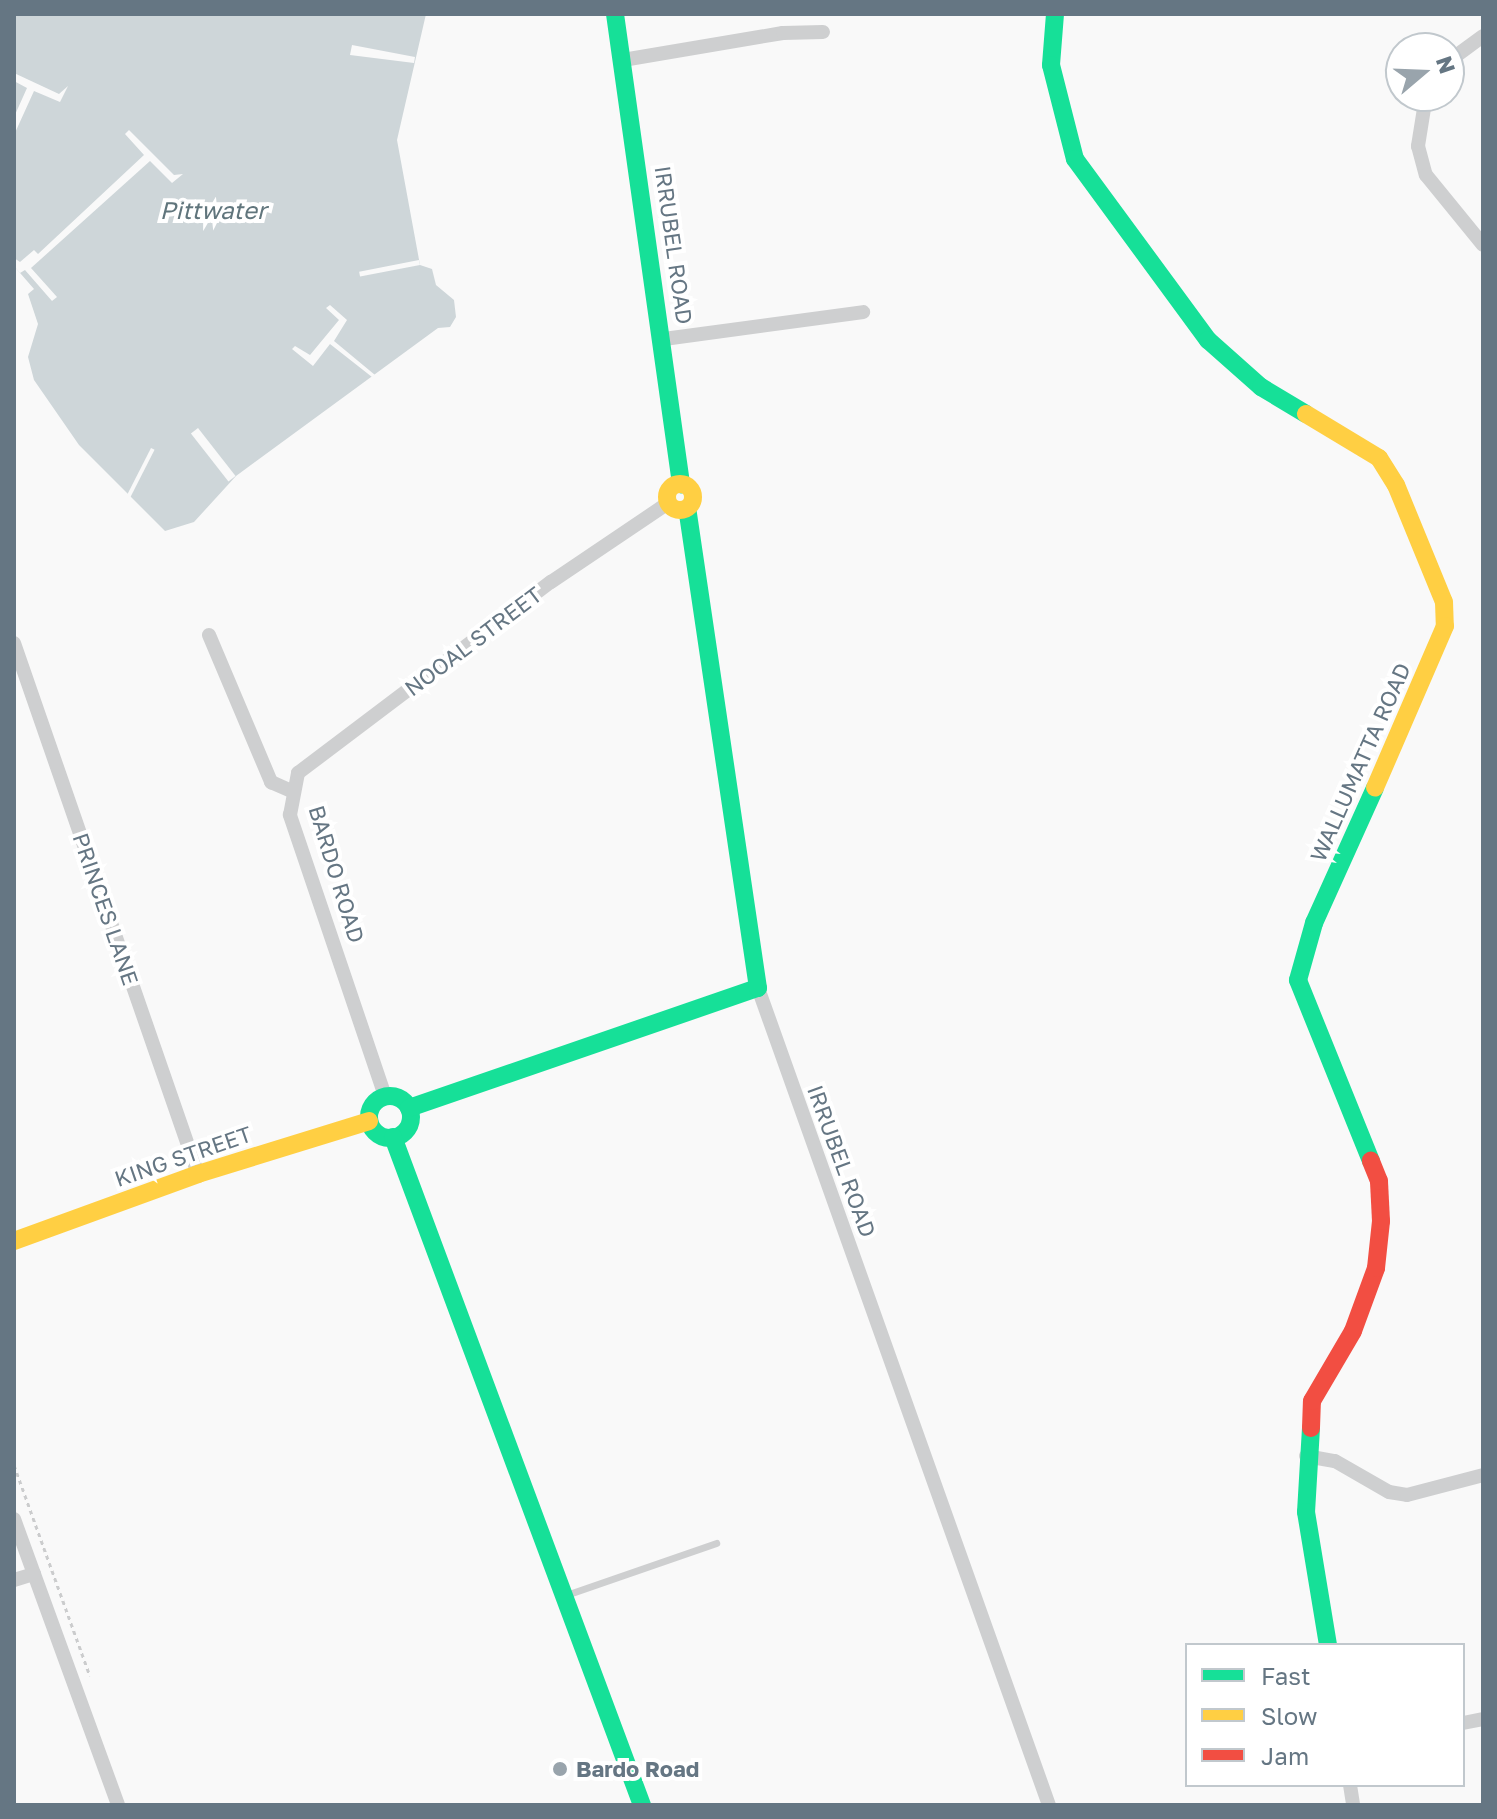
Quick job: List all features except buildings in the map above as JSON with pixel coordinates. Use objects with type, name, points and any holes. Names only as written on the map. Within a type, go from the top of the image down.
[{"type":"street","name":"IRRUBEL ROAD","points":[[615,14],[664,339],[681,484]]},
{"type":"street","name":"WALLUMATTA ROAD","points":[[1055,14],[1051,65],[1075,159],[1208,340],[1261,387],[1379,458],[1396,485],[1444,602],[1445,626],[1430,665],[1314,923],[1299,969],[1298,980],[1379,1181],[1381,1221],[1376,1268],[1353,1331],[1312,1401],[1306,1456],[1306,1512],[1328,1643]]},
{"type":"street","points":[[623,60],[783,33],[823,32]]},
{"type":"street","points":[[1465,49],[1483,36]]},
{"type":"street","points":[[1423,112],[1418,146],[1426,175],[1483,245]]},
{"type":"street","points":[[664,339],[863,312]]},
{"type":"street","points":[[681,484],[693,494],[687,509],[676,510],[668,503],[670,488],[681,484]]},
{"type":"street","name":"NOOAL STREET","points":[[291,791],[298,773],[551,582],[668,503]]},
{"type":"street","name":"IRRUBEL ROAD","points":[[687,509],[758,988],[1049,1805]]},
{"type":"street","name":"BARDO ROAD","points":[[209,635],[271,782],[291,791],[290,815],[385,1096]]},
{"type":"street","name":"PRINCES LANE","points":[[14,643],[198,1174]]},
{"type":"street","points":[[409,1108],[758,988]]},
{"type":"street","points":[[385,1096],[398,1097],[409,1108],[407,1129],[393,1137],[381,1136],[369,1121],[371,1108],[385,1096]]},
{"type":"street","name":"KING STREET","points":[[14,1241],[198,1174],[369,1121]]},
{"type":"street","points":[[393,1137],[642,1805]]},
{"type":"street","points":[[1306,1456],[1335,1461],[1389,1492],[1407,1495],[1483,1475]]},
{"type":"street","points":[[14,1519],[118,1805]]},
{"type":"street","points":[[14,1580],[34,1574]]},
{"type":"lane","points":[[564,1596],[716,1543]]},
{"type":"path","points":[[14,1465],[94,1688]]},
{"type":"water","name":"Pittwater","points":[[14,14],[426,14],[397,140],[420,265],[432,269],[436,285],[454,300],[456,317],[450,327],[438,328],[236,476],[194,522],[165,531],[79,445],[34,380],[28,357],[38,324],[28,294],[34,289],[14,266]]},
{"type":"pier","points":[[352,45],[415,57],[414,63],[350,55]]},
{"type":"pier","points":[[14,73],[59,94],[68,86],[60,102],[34,91],[14,135],[14,117],[27,88],[14,81]]},
{"type":"pier","points":[[129,130],[174,175],[183,174],[172,183],[150,161],[31,268],[57,297],[52,301],[25,270],[20,273],[14,266],[14,258],[20,262],[34,250],[38,254],[144,155],[125,134]]},
{"type":"pier","points":[[419,260],[420,265],[360,277],[359,272]]},
{"type":"pier","points":[[330,305],[347,320],[334,341],[375,375],[372,377],[330,344],[313,366],[292,349],[295,346],[310,355],[339,320],[326,308]]},
{"type":"pier","points":[[198,428],[236,476],[228,482],[191,434]]},
{"type":"pier","points":[[151,448],[155,450],[130,499],[126,497]]},
{"type":"traffic: fast","points":[[615,14],[681,484]]},
{"type":"traffic: fast","points":[[1055,14],[1051,65],[1075,159],[1208,340],[1261,387],[1306,414]]},
{"type":"traffic: fast","points":[[409,1108],[758,988],[687,509]]},
{"type":"traffic: fast","points":[[1371,1161],[1298,980],[1314,923],[1375,788]]},
{"type":"traffic: fast","points":[[390,1096],[405,1102],[411,1117],[405,1132],[390,1138],[375,1132],[369,1117],[375,1102],[390,1096]]},
{"type":"traffic: fast","points":[[393,1137],[642,1805]]},
{"type":"traffic: fast","points":[[1311,1428],[1306,1512],[1328,1643]]},
{"type":"traffic: slow","points":[[1306,414],[1379,458],[1396,485],[1444,602],[1445,626],[1375,788]]},
{"type":"traffic: slow","points":[[680,484],[689,488],[693,497],[689,506],[680,510],[671,506],[667,497],[671,488],[680,484]]},
{"type":"traffic: slow","points":[[14,1241],[198,1174],[369,1121]]},
{"type":"traffic: jam","points":[[1311,1428],[1312,1401],[1353,1331],[1376,1268],[1381,1221],[1379,1181],[1371,1161]]},
{"type":"place","name":"Bardo Road","points":[[560,1769]]}]
